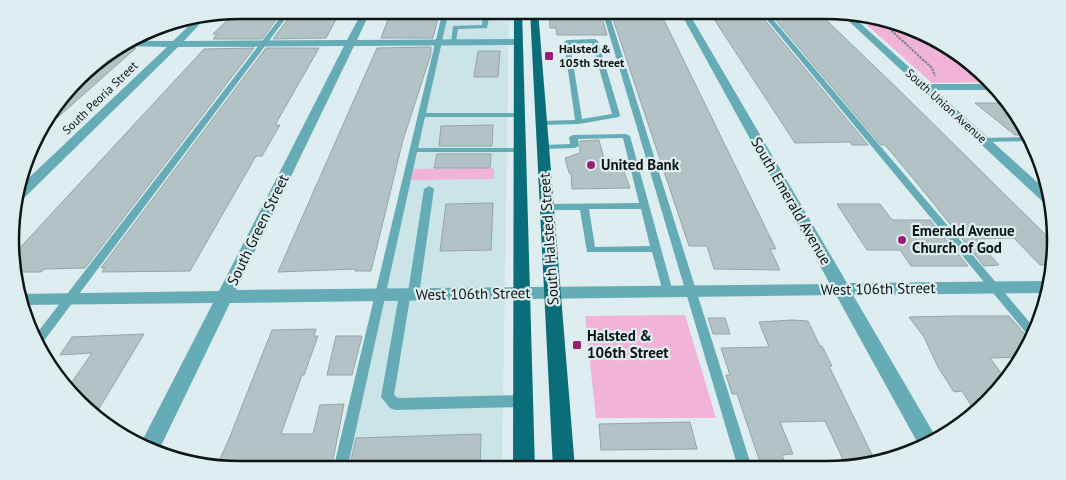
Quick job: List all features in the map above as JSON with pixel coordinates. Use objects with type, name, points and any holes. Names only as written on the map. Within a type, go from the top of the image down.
[{"type":"main road","name":"South Halsted Street","points":[[518,19],[524,461]]},
{"type":"main road","name":"South Halsted Street","points":[[535,19],[564,461]]},
{"type":"main road","points":[[518,42],[536,42]]},
{"type":"street","name":"South Green Street","points":[[152,442],[362,19]]},
{"type":"street","name":"South Emerald Avenue","points":[[688,19],[925,437]]},
{"type":"street","name":"South Union Avenue","points":[[853,21],[929,83],[982,140],[1042,194]]},
{"type":"street","name":"South Peoria Street","points":[[25,190],[197,23]]},
{"type":"street","points":[[138,44],[518,42]]},
{"type":"street","points":[[929,83],[984,86]]},
{"type":"street","name":"West 106th Street","points":[[27,299],[1042,287]]},
{"type":"lane","points":[[41,336],[282,19]]},
{"type":"lane","points":[[342,461],[444,19]]},
{"type":"lane","points":[[453,42],[455,27],[485,27],[486,19]]},
{"type":"lane","points":[[608,19],[742,461]]},
{"type":"lane","points":[[769,19],[1028,329]]},
{"type":"lane","points":[[541,122],[579,122],[616,115],[595,41],[567,42],[579,122]]},
{"type":"lane","points":[[422,115],[519,115]]},
{"type":"lane","points":[[543,147],[575,146],[573,137],[626,136],[668,292]]},
{"type":"lane","points":[[982,140],[1023,139]]},
{"type":"lane","points":[[414,150],[519,150]]},
{"type":"lane","points":[[429,189],[387,397],[395,404],[522,401]]},
{"type":"lane","points":[[547,207],[646,206]]},
{"type":"lane","points":[[584,207],[591,250],[656,249]]},
{"type":"path","points":[[888,27],[932,68],[935,73],[929,83]]},
{"type":"shaded area","points":[[445,19],[509,19],[502,461],[346,461]]},
{"type":"shaded area","points":[[864,22],[897,30],[937,48],[961,64],[980,82],[932,83]]},
{"type":"shaded area","points":[[494,168],[494,179],[407,180],[415,169]]},
{"type":"shaded area","points":[[685,315],[716,418],[596,418],[585,316]]},
{"type":"building","points":[[229,19],[276,19],[262,39],[213,39],[217,34],[213,34]]},
{"type":"building","points":[[288,19],[336,19],[326,38],[273,39]]},
{"type":"building","points":[[388,19],[438,19],[433,38],[381,38]]},
{"type":"building","points":[[550,19],[603,19],[607,35],[557,35],[556,28],[550,28]]},
{"type":"building","points":[[613,19],[663,19],[776,249],[770,249],[780,270],[714,269],[707,246],[689,246]]},
{"type":"building","points":[[714,19],[764,19],[868,145],[852,145],[850,142],[795,143]]},
{"type":"building","points":[[775,19],[825,19],[1047,236],[1046,265],[1040,265],[1014,238],[976,239],[999,265],[984,266],[885,145],[881,145]]},
{"type":"building","points":[[431,47],[431,54],[403,140],[371,271],[355,271],[355,269],[278,272],[377,48]]},
{"type":"building","points":[[129,48],[136,48],[57,118],[64,105],[105,64]]},
{"type":"building","points":[[254,48],[85,268],[44,269],[41,272],[21,272],[19,249],[204,49]]},
{"type":"building","points":[[266,48],[319,48],[275,125],[280,125],[262,156],[256,156],[190,271],[102,272],[105,267],[101,268]]},
{"type":"building","points":[[478,51],[500,51],[498,77],[474,77]]},
{"type":"building","points":[[975,103],[1000,103],[1021,135],[1015,135]]},
{"type":"building","points":[[493,125],[492,146],[439,146],[441,126]]},
{"type":"building","name":"United Bank","points":[[599,140],[604,159],[612,159],[616,166],[622,166],[630,188],[572,189],[571,173],[569,173],[565,158],[580,153],[580,141]]},
{"type":"building","points":[[437,154],[491,154],[490,168],[434,168]]},
{"type":"building","points":[[493,203],[491,250],[440,251],[446,204]]},
{"type":"building","name":"Emerald Avenue Church of God","points":[[837,204],[880,204],[892,220],[930,220],[968,266],[911,266],[900,250],[867,250]]},
{"type":"building","points":[[1009,316],[1026,335],[1014,357],[990,358],[1002,375],[972,406],[962,391],[954,392],[938,367],[924,337],[909,317]]},
{"type":"building","points":[[708,318],[725,318],[730,334],[713,334]]},
{"type":"building","points":[[808,321],[832,366],[829,366],[873,456],[844,461],[825,421],[780,422],[793,454],[782,455],[784,461],[760,461],[737,394],[732,394],[726,375],[730,375],[721,348],[769,347],[759,322]]},
{"type":"building","points":[[316,329],[314,336],[318,336],[281,434],[313,434],[320,405],[344,404],[333,461],[219,460],[272,330]]},
{"type":"building","points":[[144,334],[98,410],[71,383],[92,353],[60,355],[72,337]]},
{"type":"building","points":[[336,336],[362,336],[352,375],[327,375]]},
{"type":"building","points":[[690,422],[697,449],[601,450],[599,424]]},
{"type":"building","points":[[481,434],[480,461],[351,461],[356,438]]},
{"type":"place","name":"Halsted & 105th Street","points":[[549,56]]},
{"type":"place","name":"United Bank","points":[[591,165]]},
{"type":"place","name":"Emerald Avenue Church of God","points":[[902,240]]},
{"type":"place","name":"Halsted & 106th Street","points":[[577,345]]}]
